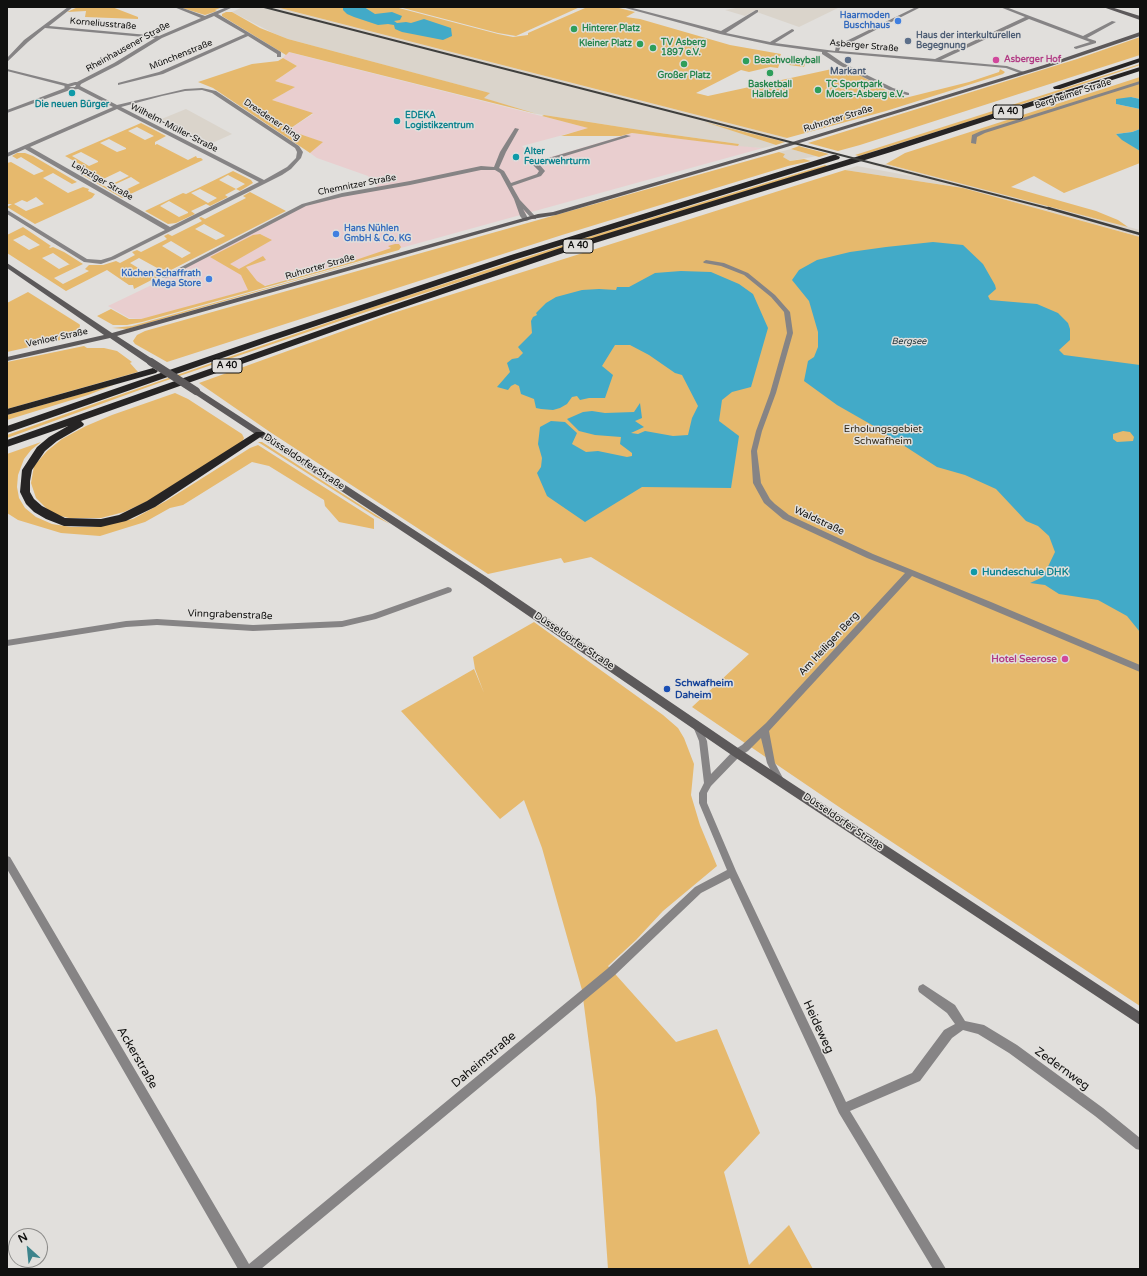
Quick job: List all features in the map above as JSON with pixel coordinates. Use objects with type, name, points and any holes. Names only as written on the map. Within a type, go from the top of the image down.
[{"type":"highway","name":"A 40","points":[[905,136],[1140,60]]},
{"type":"highway","name":"A 40","points":[[7,444],[346,324],[569,248],[896,148],[1140,69]]},
{"type":"highway","name":"A 40","points":[[7,430],[268,339],[514,257],[884,143]]},
{"type":"highway","points":[[7,412],[268,339]]},
{"type":"highway","points":[[108,408],[53,439],[41,449],[27,470],[26,492],[30,501],[50,516],[64,522],[79,524],[100,523],[122,518],[151,504],[260,434]]},
{"type":"main road","points":[[1106,7],[1140,18]]},
{"type":"main road","name":"Ruhrorter Straße","points":[[110,336],[526,220],[554,214],[780,148],[1020,74],[1140,34]]},
{"type":"main road","name":"Düsseldorfer Straße","points":[[7,265],[110,336],[482,579],[737,753],[1140,1019]]},
{"type":"main road","name":"Venloer Straße","points":[[7,359],[110,336]]},
{"type":"street","points":[[7,60],[44,27],[71,7]]},
{"type":"street","points":[[176,7],[205,18]]},
{"type":"street","name":"Rheinhausener Straße","points":[[7,112],[52,96],[68,87],[78,85],[160,37],[231,7]]},
{"type":"street","name":"Asberger Straße","points":[[624,7],[722,33],[771,44],[825,51],[1003,67],[1020,74]]},
{"type":"street","points":[[837,52],[838,47],[919,7]]},
{"type":"street","points":[[1002,7],[1094,42],[1076,48]]},
{"type":"street","points":[[722,33],[756,11]]},
{"type":"street","points":[[214,14],[279,53],[279,56]]},
{"type":"street","points":[[936,61],[1029,17]]},
{"type":"street","points":[[1083,38],[1114,22]]},
{"type":"street","name":"Korneliusstraße","points":[[44,27],[160,37]]},
{"type":"street","points":[[771,44],[792,30]]},
{"type":"street","name":"Münchenstraße","points":[[120,84],[161,73],[247,35]]},
{"type":"street","points":[[825,51],[824,53],[841,64],[891,89],[907,94]]},
{"type":"street","points":[[7,70],[68,87]]},
{"type":"street","name":"Bergheimer Straße","points":[[974,143],[974,136],[983,132],[1140,82]]},
{"type":"street","name":"Wilhelm-Müller-Straße","points":[[78,85],[118,108],[263,182]]},
{"type":"street","name":"Dresdener Ring","points":[[7,155],[143,99],[185,90],[202,89],[214,92],[297,147],[300,152],[298,158],[289,168],[113,258],[93,262],[86,260],[7,212]]},
{"type":"street","points":[[517,129],[503,152],[496,169],[502,172],[517,199],[526,220]]},
{"type":"street","points":[[509,185],[538,175],[542,171],[536,165],[537,163],[628,136]]},
{"type":"street","name":"Leipziger Straße","points":[[26,147],[170,230]]},
{"type":"street","points":[[7,148],[14,152]]},
{"type":"street","name":"Chemnitzer Straße","points":[[165,277],[304,205],[342,195],[481,168],[496,169]]},
{"type":"street","points":[[517,199],[534,218]]},
{"type":"street","name":"Waldstraße","points":[[706,262],[722,264],[746,274],[773,296],[787,312],[790,333],[754,451],[756,483],[767,501],[786,517],[910,573],[988,604],[1140,669]]},
{"type":"street","name":"Am Heiligen Berg","points":[[737,753],[745,748],[764,729],[910,573]]},
{"type":"street","name":"Vinngrabenstraße","points":[[7,643],[126,624],[157,622],[253,628],[342,624],[373,618],[448,590]]},
{"type":"street","name":"Heideweg","points":[[696,724],[703,741],[708,783]]},
{"type":"street","points":[[764,729],[771,763],[780,780]]},
{"type":"street","name":"Heideweg","points":[[737,753],[708,783],[703,793],[703,803],[732,872],[843,1109],[940,1269]]},
{"type":"street","name":"Ackerstraße","points":[[7,860],[245,1269]]},
{"type":"street","name":"Daheimstraße","points":[[252,1269],[611,972],[698,890],[732,872]]},
{"type":"street","points":[[843,1109],[916,1077],[948,1034],[962,1025],[951,1009],[923,989]]},
{"type":"street","name":"Zedernweg","points":[[962,1025],[980,1029],[1013,1049],[1100,1112],[1140,1146]]},
{"type":"shaded area","points":[[243,7],[276,7],[787,138],[783,142],[706,122],[776,145],[763,148],[738,146],[739,144],[537,114],[483,98],[489,93],[288,39],[232,12]]},
{"type":"shaded area","points":[[741,7],[840,7],[799,27],[754,11],[745,16],[725,10]]},
{"type":"shaded area","points":[[288,52],[589,128],[522,146],[537,161],[632,133],[763,148],[151,317],[141,319],[129,318],[108,306],[162,280],[304,206],[377,187],[368,176],[317,158],[310,153],[322,142],[288,130],[313,114],[272,100],[294,87],[275,81],[297,66],[283,58]]},
{"type":"shaded area","points":[[186,109],[232,134],[208,145],[159,120]]},
{"type":"shaded area","points":[[791,149],[817,156],[790,161],[782,157],[785,154],[779,152]]},
{"type":"shaded area","points":[[869,164],[886,164],[1140,230],[1140,237],[963,188],[845,170],[857,166],[922,178]]},
{"type":"green space","points":[[78,7],[112,7],[138,17],[138,19],[85,17],[86,11],[67,12]]},
{"type":"green space","points":[[179,7],[220,8],[215,10],[217,11],[205,15]]},
{"type":"green space","points":[[276,7],[395,7],[513,37],[528,35],[528,33],[585,8],[583,7],[615,7],[635,12],[626,17],[640,19],[730,45],[781,54],[779,59],[781,60],[778,68],[770,67],[749,72],[741,70],[696,93],[708,96],[832,69],[837,71],[847,68],[891,93],[894,92],[905,98],[969,82],[999,72],[1000,69],[1005,72],[1003,74],[886,111],[787,138]]},
{"type":"green space","points":[[399,7],[580,7],[516,36],[498,33]]},
{"type":"green space","points":[[232,12],[260,28],[288,39],[490,93],[484,98],[537,114],[289,52],[286,55],[222,16],[222,14]]},
{"type":"green space","points":[[1140,37],[1140,55],[860,145],[838,151],[808,143],[1077,59]]},
{"type":"green space","points":[[792,56],[807,58],[804,67],[789,65]]},
{"type":"green space","points":[[283,58],[297,66],[275,81],[295,87],[272,100],[313,113],[288,130],[323,142],[310,153],[213,88],[198,82],[252,64],[278,61]]},
{"type":"green space","points":[[1140,64],[980,118],[859,156],[855,155]]},
{"type":"green space","points":[[1140,77],[1140,99],[1131,97],[1116,104],[1140,109],[1140,129],[1132,132],[1116,134],[1140,151],[1140,163],[1064,193],[1034,176],[1011,187],[1096,211],[1118,220],[1128,227],[886,164],[905,153]]},
{"type":"green space","points":[[544,115],[739,144],[738,146],[632,133],[621,136],[561,136],[588,128],[542,116]]},
{"type":"green space","points":[[705,122],[785,142],[776,145]]},
{"type":"green space","points":[[141,123],[166,136],[155,142],[155,145],[157,144],[188,160],[196,156],[197,158],[201,158],[203,160],[122,198],[81,174],[85,167],[65,156]],"holes":[[[137,127],[154,136],[145,140],[128,131]],[[109,139],[126,149],[117,152],[100,143]],[[81,152],[98,162],[89,166],[72,156]],[[120,171],[129,176],[106,187],[97,182]],[[131,177],[140,183],[117,194],[107,188]]]},
{"type":"green space","points":[[799,146],[829,154],[819,157],[791,149]]},
{"type":"green space","points":[[779,152],[785,154],[783,157],[790,161],[804,159],[811,161],[788,166],[562,235],[167,362],[135,344],[133,341],[137,335],[145,331]]},
{"type":"green space","points":[[17,153],[25,153],[33,156],[77,182],[72,184],[53,173],[43,178],[68,193],[83,187],[89,189],[88,191],[95,194],[92,198],[35,224],[7,207],[12,204],[7,204],[7,163],[11,162],[34,175],[44,171],[21,157],[17,159],[12,156]],"holes":[[[36,197],[44,204],[26,211],[14,204],[22,200],[27,202]]]},
{"type":"green space","points":[[825,165],[828,166],[598,237],[366,312],[159,383],[7,438],[7,435],[379,305],[598,234]]},
{"type":"green space","name":"Erholungsgebiet Schwafheim","points":[[845,170],[963,188],[1140,237],[1140,1006],[842,809],[692,707],[749,654],[591,557],[564,563],[561,558],[488,574],[270,432],[199,383],[390,314]]},
{"type":"green space","points":[[233,171],[251,180],[253,183],[240,191],[236,189],[225,195],[228,197],[210,206],[206,204],[191,211],[195,214],[176,223],[168,224],[145,211],[183,193],[186,194]],"holes":[[[228,175],[245,184],[236,189],[219,180]],[[200,189],[217,198],[208,203],[191,193]],[[169,201],[188,213],[179,217],[160,206]]]},
{"type":"green space","points":[[250,192],[286,211],[134,289],[133,285],[129,285],[107,270],[66,291],[7,253],[7,235],[23,227],[51,246],[49,247],[50,248],[53,247],[64,252],[83,264],[54,278],[63,284],[89,271],[85,269],[89,265],[103,265],[116,261],[120,263],[135,255],[132,252],[137,250],[141,252],[167,239],[164,236],[168,234],[172,236],[202,221],[199,218],[201,217],[205,219],[246,198],[243,196]],"holes":[[[204,224],[225,236],[216,240],[195,229]],[[24,235],[40,245],[29,250],[13,240]],[[171,241],[191,253],[182,258],[162,246]],[[53,253],[70,264],[59,269],[42,258]],[[139,258],[159,269],[150,275],[130,263]]]},
{"type":"green space","points":[[260,234],[272,240],[230,264],[239,269],[263,256],[266,260],[246,267],[257,281],[265,286],[341,265],[391,248],[388,246],[399,244],[401,247],[399,250],[142,322],[127,325],[113,325],[97,316],[111,309],[129,319],[141,319],[248,290],[241,275],[210,257],[253,235]]},
{"type":"green space","points":[[399,251],[127,329],[112,328],[132,326]]},
{"type":"green space","points":[[28,292],[79,324],[78,336],[7,352],[7,303]]},
{"type":"green space","points":[[84,346],[87,348],[104,348],[117,351],[132,362],[130,363],[138,372],[7,409],[7,362]]},
{"type":"green space","points":[[116,384],[88,395],[7,420],[7,415]]},
{"type":"green space","points":[[175,393],[188,399],[242,434],[244,438],[242,442],[148,501],[124,512],[101,518],[69,518],[52,514],[36,498],[31,483],[34,466],[47,451],[62,439],[86,426],[112,415]]},
{"type":"green space","points":[[41,442],[31,450],[24,459],[18,475],[17,487],[19,498],[25,508],[36,517],[52,524],[71,527],[93,527],[133,519],[166,501],[250,448],[258,445],[374,519],[374,529],[339,522],[325,506],[324,500],[269,466],[252,462],[183,505],[170,508],[145,522],[100,536],[61,533],[18,520],[7,513],[7,454]]},
{"type":"green space","points":[[258,442],[262,442],[390,524],[376,517]]},
{"type":"green space","points":[[534,622],[663,715],[678,728],[684,738],[694,764],[691,795],[700,825],[717,866],[663,911],[636,940],[608,966],[676,1042],[717,1029],[760,1133],[724,1172],[749,1265],[789,1225],[813,1269],[608,1269],[596,1098],[582,990],[542,848],[524,800],[500,819],[401,711],[474,669],[484,693],[475,669],[473,657]]},
{"type":"water","points":[[343,7],[364,7],[375,14],[392,12],[402,16],[400,20],[394,21],[397,23],[411,23],[424,19],[451,28],[452,36],[443,40],[402,32],[395,29],[394,25],[378,25],[354,17],[347,14],[343,10]]},
{"type":"water","points":[[1131,97],[1140,99],[1140,109],[1116,104],[1116,99]]},
{"type":"water","points":[[1140,129],[1140,151],[1122,140],[1116,134],[1132,132]]},
{"type":"water","name":"Bergsee","points":[[933,242],[963,245],[983,264],[995,285],[996,289],[988,296],[990,300],[1037,304],[1058,313],[1068,323],[1070,329],[1070,340],[1059,350],[1064,355],[1140,365],[1140,632],[1127,616],[1098,600],[1059,594],[1045,585],[1030,583],[1043,577],[1055,552],[1049,536],[1038,526],[1026,521],[996,489],[965,475],[937,467],[872,425],[837,405],[804,381],[808,361],[814,357],[818,347],[818,332],[809,301],[792,280],[799,270],[817,260],[850,252]],"holes":[[[1123,431],[1130,432],[1134,437],[1133,441],[1117,442],[1113,439],[1113,434]]]},
{"type":"water","points":[[681,271],[711,272],[739,284],[753,294],[768,328],[751,387],[732,392],[722,400],[719,421],[739,436],[731,488],[642,487],[585,522],[547,496],[537,473],[541,467],[542,458],[538,444],[540,427],[551,421],[565,422],[577,433],[572,444],[586,452],[598,451],[627,457],[632,456],[632,453],[620,444],[621,437],[595,435],[579,431],[567,419],[583,412],[592,411],[605,413],[634,412],[640,403],[642,418],[635,421],[644,427],[631,433],[638,434],[645,431],[673,436],[688,435],[692,418],[698,406],[682,375],[675,373],[649,355],[630,345],[615,345],[602,366],[613,375],[605,398],[589,398],[580,400],[577,396],[572,397],[567,404],[560,408],[553,410],[541,409],[536,408],[534,399],[521,394],[519,386],[515,384],[508,390],[497,387],[510,372],[507,363],[512,359],[518,358],[523,353],[518,347],[532,333],[531,321],[533,317],[537,315],[536,313],[546,303],[556,297],[582,290],[616,290],[617,287],[629,287],[655,273]]},
{"type":"railway","points":[[264,7],[1051,209]]},
{"type":"railway","points":[[1048,208],[1140,234]]},
{"type":"place","name":"Haarmoden Buschhaus","points":[[898,21]]},
{"type":"place","name":"Hinterer Platz","points":[[574,29]]},
{"type":"place","name":"Haus der interkulturellen Begegnung","points":[[908,41]]},
{"type":"place","name":"Kleiner Platz","points":[[640,44]]},
{"type":"place","name":"TV Asberg 1897 e.V.","points":[[653,48]]},
{"type":"place","name":"Markant","points":[[848,60]]},
{"type":"place","name":"Asberger Hof","points":[[996,60]]},
{"type":"place","name":"Beachvolleyball","points":[[746,61]]},
{"type":"place","name":"Großer Platz","points":[[684,64]]},
{"type":"place","name":"Basketball Halbfeld","points":[[770,73]]},
{"type":"place","name":"TC Sportpark Moers-Asberg e.V.","points":[[818,90]]},
{"type":"place","name":"Die neuen Bürger","points":[[72,93]]},
{"type":"place","name":"EDEKA Logistikzentrum","points":[[397,121]]},
{"type":"place","name":"Alter Feuerwehrturm","points":[[516,157]]},
{"type":"place","name":"Hans Nühlen GmbH & Co. KG","points":[[336,234]]},
{"type":"place","name":"Küchen Schaffrath Mega Store","points":[[209,279]]},
{"type":"place","name":"Hundeschule DHK","points":[[974,572]]},
{"type":"place","name":"Hotel Seerose","points":[[1065,659]]},
{"type":"place","name":"Schwafheim Daheim","points":[[667,689]]}]
